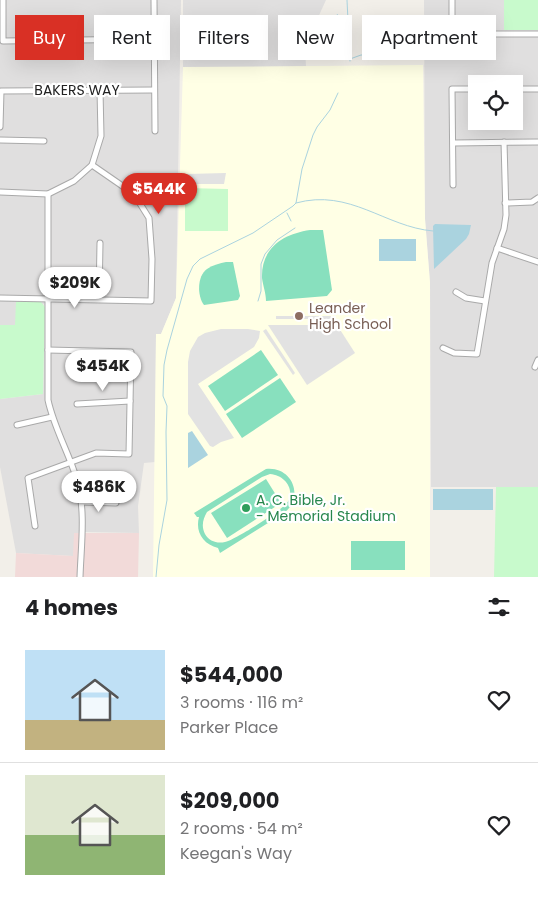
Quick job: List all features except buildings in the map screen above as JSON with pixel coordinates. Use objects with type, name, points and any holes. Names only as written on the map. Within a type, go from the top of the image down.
[{"type":"street","points":[[3,0],[3,41],[94,40]]},
{"type":"street","points":[[154,0],[154,15]]},
{"type":"street","points":[[452,0],[452,34],[538,34]]},
{"type":"street","points":[[154,60],[155,131]]},
{"type":"street","points":[[453,185],[452,89],[468,89]]},
{"type":"street","points":[[523,89],[538,89]]},
{"type":"street","points":[[0,192],[48,194],[74,181],[92,165],[101,136],[100,90]]},
{"type":"street","name":"BAKERS WAY","points":[[1,91],[154,90]]},
{"type":"street","points":[[0,127],[1,91]]},
{"type":"street","points":[[0,140],[44,141]]},
{"type":"street","points":[[443,348],[454,353],[477,354],[492,263],[504,230],[504,142]]},
{"type":"street","points":[[454,143],[538,142]]},
{"type":"street","points":[[0,298],[151,301],[152,259],[149,218],[134,194],[92,165]]},
{"type":"street","points":[[134,194],[152,182]]},
{"type":"street","points":[[48,194],[48,384],[52,417],[78,481],[82,502],[80,577]]},
{"type":"street","points":[[505,203],[532,202],[538,198]]},
{"type":"street","points":[[99,299],[100,243]]},
{"type":"street","points":[[498,248],[538,262]]},
{"type":"street","points":[[456,292],[466,298],[485,301]]},
{"type":"street","points":[[36,526],[28,478],[96,452],[129,454],[132,352],[48,350]]},
{"type":"street","points":[[535,367],[538,360]]},
{"type":"street","points":[[77,404],[130,401]]},
{"type":"street","points":[[17,425],[52,417]]},
{"type":"street","points":[[82,502],[116,503]]},
{"type":"shaded area","points":[[0,0],[181,0],[176,298],[161,334],[156,334],[155,462],[144,463],[138,506],[139,533],[82,532],[73,556],[16,553],[0,467],[0,399],[43,394],[44,304],[15,325],[0,325]]},
{"type":"shaded area","points":[[183,0],[326,0],[319,15],[278,15],[278,60],[306,60],[306,67],[183,67],[183,60],[268,60],[268,15],[183,15]]},
{"type":"shaded area","points":[[424,0],[538,0],[538,487],[431,487],[430,283],[425,219],[424,60],[496,60],[496,15],[424,15]]},
{"type":"shaded area","name":"Leander High School","points":[[423,65],[425,219],[430,283],[430,577],[153,577],[156,334],[161,334],[176,298],[183,67]]},
{"type":"shaded area","points":[[226,173],[224,184],[188,184],[187,174]]},
{"type":"shaded area","points":[[276,316],[334,316],[334,319],[276,319]]},
{"type":"shaded area","points":[[268,325],[337,325],[355,353],[307,385]]},
{"type":"shaded area","points":[[221,329],[260,331],[259,338],[254,347],[198,384],[234,438],[213,447],[210,446],[188,414],[188,362],[190,351],[198,337]]},
{"type":"shaded area","points":[[266,329],[295,373],[293,375],[263,331]]},
{"type":"shaded area","points":[[74,533],[139,533],[138,577],[15,577],[16,553],[73,556]]},
{"type":"green space","points":[[504,0],[538,0],[538,30],[504,30]]},
{"type":"green space","points":[[185,188],[228,189],[228,231],[185,231]]},
{"type":"green space","points":[[310,230],[323,230],[332,290],[327,296],[266,301],[262,278],[265,258],[276,244],[283,239]]},
{"type":"green space","points":[[226,262],[233,262],[240,296],[238,300],[204,305],[199,292],[201,276],[209,268]]},
{"type":"green space","points":[[16,302],[41,302],[45,307],[43,394],[0,399],[0,325],[15,325]]},
{"type":"green space","points":[[261,350],[278,375],[225,411],[208,386]]},
{"type":"green space","points":[[280,378],[296,402],[242,438],[226,414]]},
{"type":"green space","name":"A. C. Bible, Jr. - Memorial Stadium","points":[[266,469],[275,469],[283,472],[293,484],[294,499],[284,513],[220,553],[218,548],[208,544],[201,537],[198,528],[199,517],[194,513]],"holes":[[[270,474],[284,480],[290,488],[289,498],[283,507],[257,525],[230,540],[222,543],[216,542],[207,536],[203,525],[207,512],[262,477]]]},
{"type":"green space","name":"A. C. Bible, Jr. - Memorial Stadium","points":[[266,479],[281,503],[227,538],[211,513]]},
{"type":"green space","points":[[496,487],[538,487],[538,577],[494,577]]},
{"type":"green space","points":[[351,541],[405,541],[405,570],[351,570]]},
{"type":"water","points":[[435,224],[471,225],[466,239],[434,269],[433,226]]},
{"type":"water","points":[[379,239],[416,239],[416,261],[379,261]]},
{"type":"water","points":[[192,431],[208,455],[188,468],[188,433]]},
{"type":"water","points":[[433,489],[493,489],[493,510],[433,510]]},
{"type":"waterway","points":[[347,0],[350,61]]},
{"type":"waterway","points":[[352,58],[362,55]]},
{"type":"waterway","points":[[156,577],[159,545],[167,500],[167,406],[163,396],[164,365],[187,279],[193,266],[200,259],[253,233],[296,203],[302,169],[313,135],[330,110],[338,93]]},
{"type":"waterway","points":[[296,203],[333,200],[350,204],[399,223],[433,231]]},
{"type":"waterway","points":[[287,213],[291,221]]},
{"type":"waterway","points":[[258,301],[261,291],[261,264],[265,254],[277,240],[295,228]]},
{"type":"place","name":"Leander High School","points":[[299,316]]},
{"type":"place","name":"A. C. Bible, Jr. - Memorial Stadium","points":[[246,508]]}]
